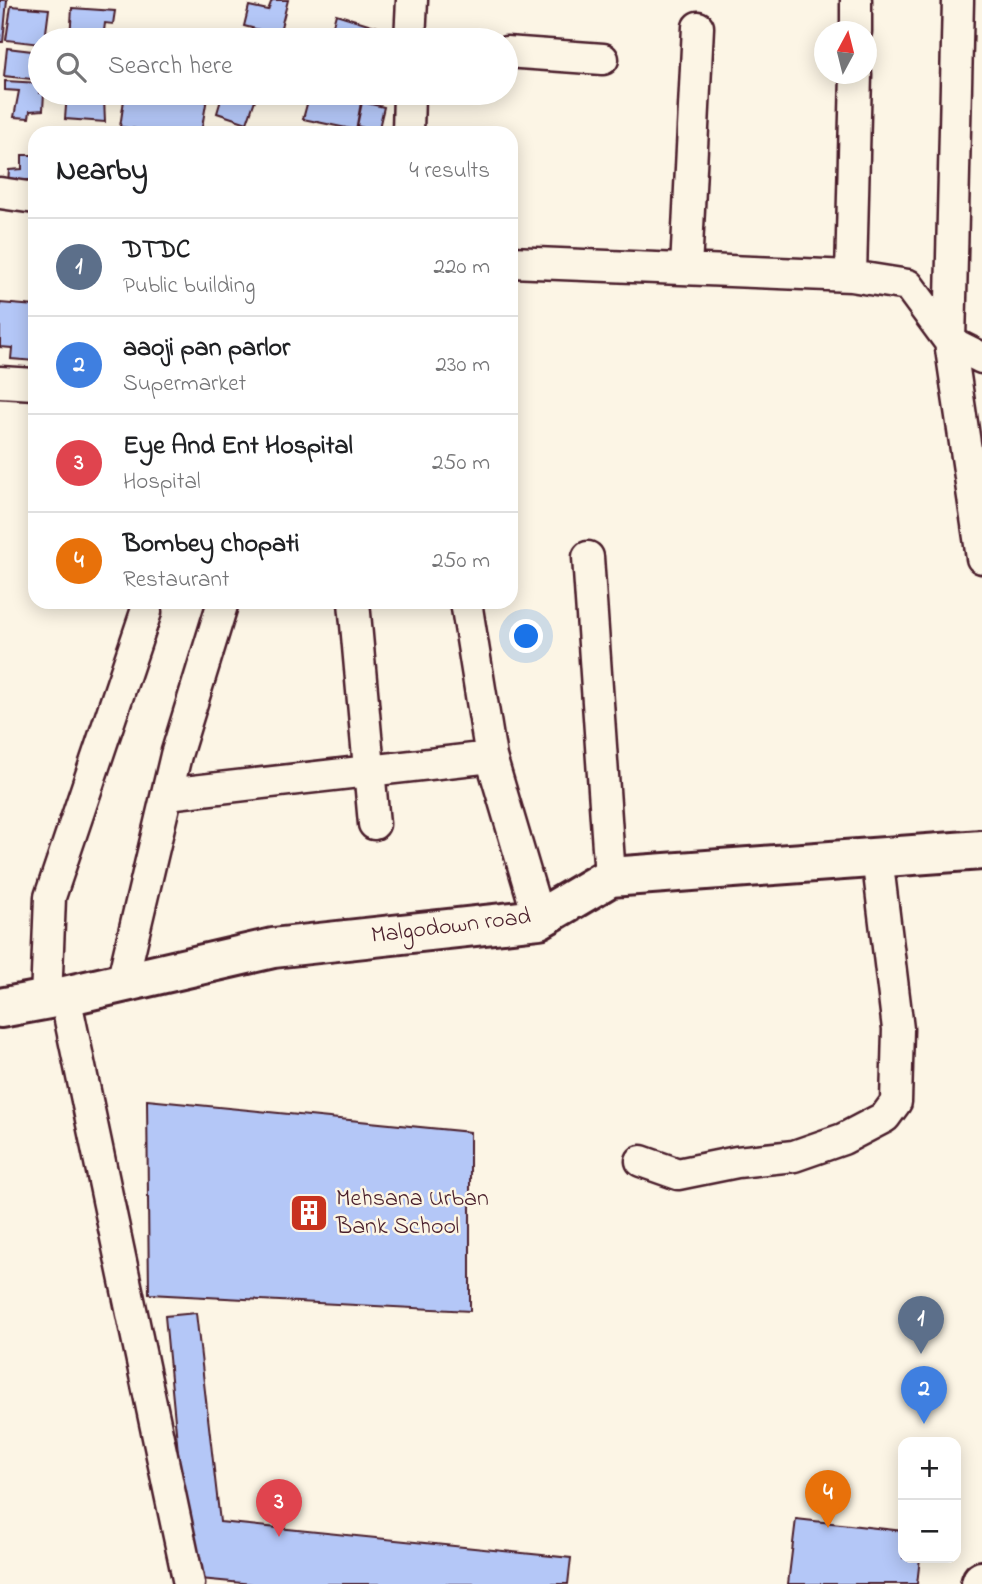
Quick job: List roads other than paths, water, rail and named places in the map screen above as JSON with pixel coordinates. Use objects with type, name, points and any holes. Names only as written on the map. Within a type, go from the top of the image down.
[{"type":"street","points":[[411,28],[412,0]]},
{"type":"street","points":[[856,0],[856,21]]},
{"type":"street","points":[[958,0],[950,342],[982,558]]},
{"type":"street","points":[[686,269],[698,27]]},
{"type":"street","points":[[518,53],[603,59]]},
{"type":"street","points":[[850,276],[856,84]]},
{"type":"street","points":[[408,126],[409,105]]},
{"type":"street","points":[[0,193],[28,197]]},
{"type":"street","points":[[518,262],[850,276],[908,285],[950,342],[982,358]]},
{"type":"street","points":[[0,382],[28,384]]},
{"type":"street","points":[[588,557],[610,877]]},
{"type":"street","points":[[122,983],[167,794],[221,609]]},
{"type":"street","points":[[355,609],[374,824]]},
{"type":"street","points":[[467,609],[491,757],[539,919]]},
{"type":"street","points":[[146,612],[50,897],[55,998],[189,1584]]},
{"type":"street","points":[[167,794],[491,757]]},
{"type":"street","name":"Malgodown road","points":[[0,1008],[273,948],[539,919],[610,877],[982,850]]},
{"type":"street","points":[[641,1161],[678,1174],[794,1156],[843,1139],[885,1117],[896,1102],[898,1029],[877,857]]},
{"type":"place","name":"Mehsana Urban Bank School","points":[[309,1213]]},
{"type":"place","name":"DTDC","points":[[921,1354]]},
{"type":"place","name":"aaoji pan parlor","points":[[924,1424]]},
{"type":"place","name":"Bombey chopati","points":[[828,1528]]},
{"type":"place","name":"Eye And Ent Hospital","points":[[279,1537]]}]
